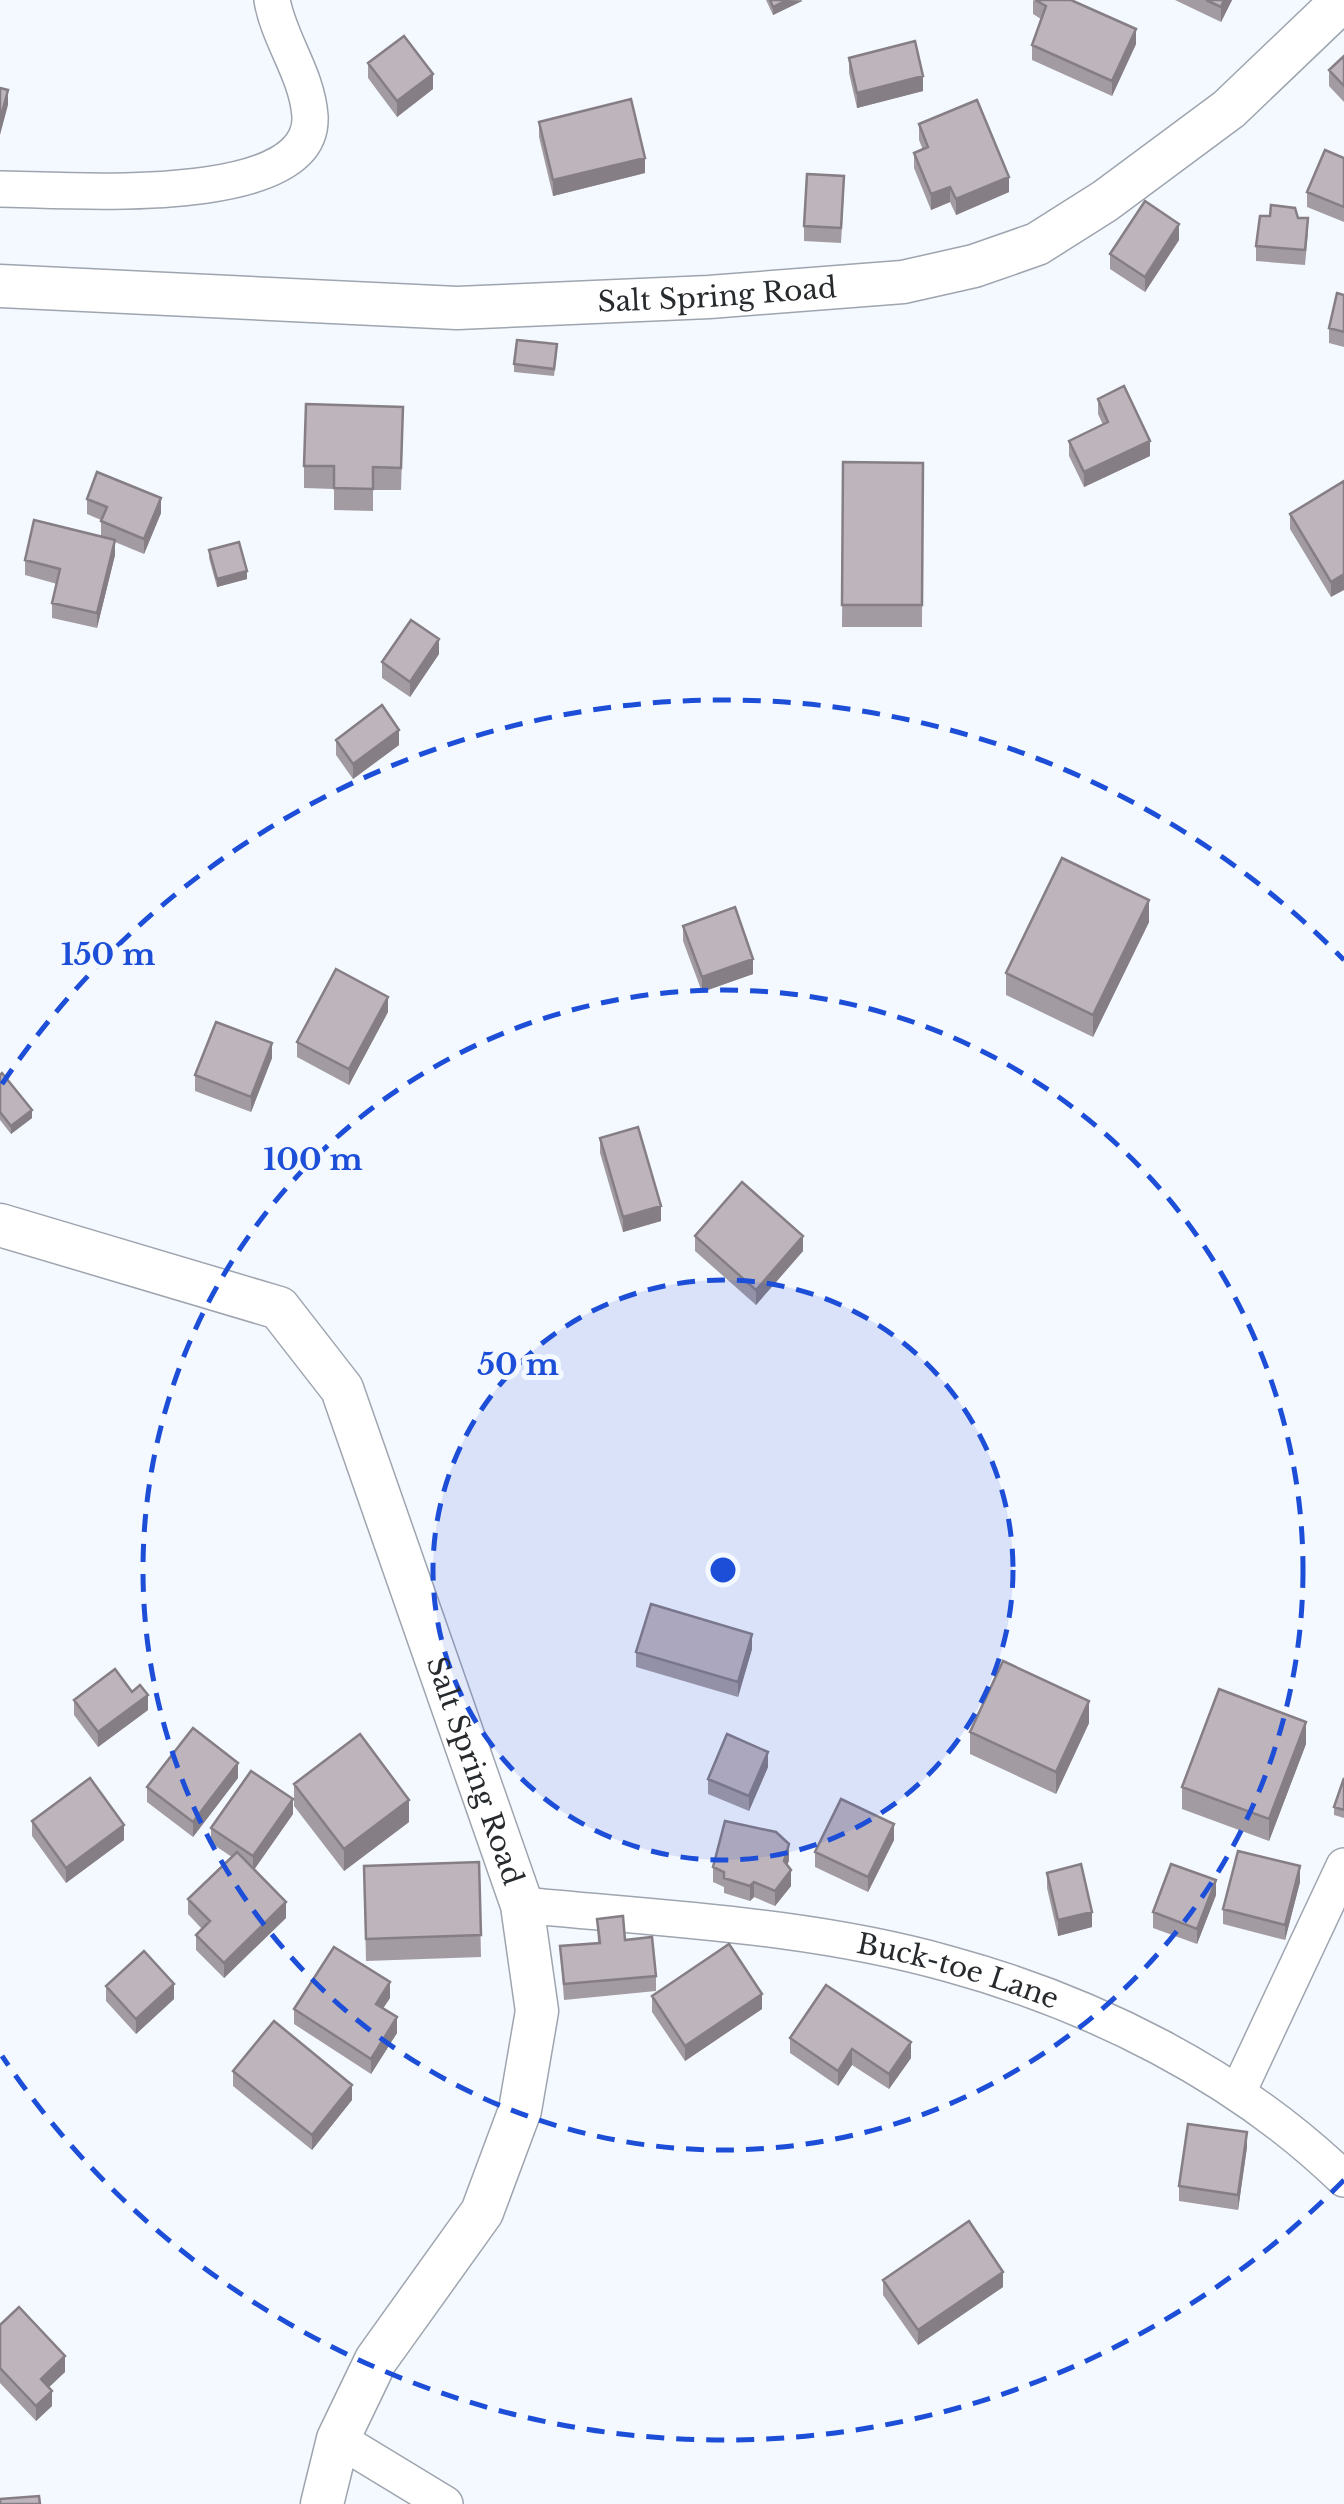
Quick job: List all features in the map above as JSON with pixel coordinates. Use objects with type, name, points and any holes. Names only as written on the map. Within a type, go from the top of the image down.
[{"type":"street","points":[[0,189],[198,188],[251,178],[287,160],[303,145],[310,118],[300,74],[276,22],[272,0]]},
{"type":"street","name":"Salt Spring Road","points":[[0,286],[458,308],[709,297],[903,282],[974,266],[1037,244],[1105,202],[1229,109],[1343,0]]},
{"type":"street","name":"Salt Spring Road","points":[[0,1225],[279,1308],[342,1389],[522,1904],[537,2011],[520,2110],[482,2212],[376,2360],[338,2439],[322,2504]]},
{"type":"street","points":[[1238,2092],[1344,1866]]},
{"type":"street","name":"Buck-toe Lane","points":[[522,1904],[796,1933],[950,1964],[1110,2022],[1238,2092],[1308,2144],[1344,2178]]},
{"type":"street","points":[[338,2439],[445,2504]]},
{"type":"building","points":[[1035,0],[1071,0],[1136,29],[1112,81],[1032,45],[1046,6]]},
{"type":"building","points":[[1206,0],[1224,0],[1221,7]]},
{"type":"building","points":[[404,36],[433,74],[397,101],[368,63]]},
{"type":"building","points":[[915,41],[923,76],[857,93],[849,58]]},
{"type":"building","points":[[1344,56],[1344,86],[1329,70]]},
{"type":"building","points":[[0,88],[8,90],[0,120]]},
{"type":"building","points":[[631,99],[645,158],[553,180],[539,122]]},
{"type":"building","points":[[977,100],[1009,177],[956,199],[950,187],[931,194],[914,153],[928,147],[919,124]]},
{"type":"building","points":[[1325,150],[1344,158],[1344,207],[1307,192]]},
{"type":"building","points":[[807,174],[844,176],[841,228],[804,226]]},
{"type":"building","points":[[1145,201],[1179,224],[1145,277],[1110,254]]},
{"type":"building","points":[[1271,205],[1295,208],[1298,218],[1308,218],[1305,250],[1256,246],[1260,216],[1270,216]]},
{"type":"building","points":[[1337,293],[1344,295],[1344,332],[1329,328]]},
{"type":"building","points":[[517,340],[557,344],[554,369],[514,364]]},
{"type":"building","points":[[1124,386],[1150,441],[1084,472],[1069,441],[1108,422],[1098,399]]},
{"type":"building","points":[[306,404],[403,407],[401,468],[373,467],[373,489],[334,488],[334,466],[304,466]]},
{"type":"building","points":[[843,462],[923,463],[922,605],[842,605]]},
{"type":"building","points":[[97,472],[161,498],[144,539],[101,521],[107,507],[87,499]]},
{"type":"building","points":[[1344,481],[1344,574],[1331,582],[1290,514]]},
{"type":"building","points":[[34,520],[115,540],[97,613],[52,603],[60,569],[25,560]]},
{"type":"building","points":[[239,542],[247,571],[217,579],[209,550]]},
{"type":"building","points":[[411,620],[439,639],[410,682],[382,662]]},
{"type":"building","points":[[382,705],[399,730],[353,764],[336,740]]},
{"type":"building","points":[[1062,858],[1149,900],[1093,1015],[1006,973]]},
{"type":"building","points":[[735,907],[753,959],[702,977],[683,926]]},
{"type":"building","points":[[336,969],[388,997],[349,1069],[297,1042]]},
{"type":"building","points":[[216,1022],[272,1043],[251,1097],[195,1075]]},
{"type":"building","points":[[2,1073],[32,1110],[11,1126],[0,1112]]},
{"type":"building","points":[[638,1127],[661,1206],[623,1217],[600,1138]]},
{"type":"building","points":[[742,1182],[803,1236],[756,1290],[695,1236]]},
{"type":"building","points":[[651,1604],[752,1634],[738,1682],[636,1652]]},
{"type":"building","points":[[1003,1661],[1089,1701],[1056,1772],[970,1732]]},
{"type":"building","points":[[115,1669],[132,1692],[140,1685],[148,1695],[98,1732],[74,1700]]},
{"type":"building","points":[[1219,1689],[1306,1722],[1269,1819],[1182,1787]]},
{"type":"building","points":[[193,1728],[238,1763],[193,1822],[147,1787]]},
{"type":"building","points":[[360,1734],[409,1800],[344,1849],[294,1784]]},
{"type":"building","points":[[727,1734],[768,1752],[749,1796],[708,1779]]},
{"type":"building","points":[[251,1771],[293,1799],[253,1856],[211,1828]]},
{"type":"building","points":[[90,1778],[124,1825],[66,1868],[32,1821]]},
{"type":"building","points":[[1344,1778],[1344,1810],[1334,1807]]},
{"type":"building","points":[[841,1799],[894,1824],[868,1877],[815,1852]]},
{"type":"building","points":[[725,1821],[776,1832],[789,1844],[784,1861],[791,1870],[775,1891],[754,1882],[750,1886],[724,1878],[724,1872],[713,1867]]},
{"type":"building","points":[[1238,1851],[1300,1866],[1285,1925],[1223,1909]]},
{"type":"building","points":[[237,1852],[286,1902],[224,1963],[196,1935],[210,1921],[188,1899]]},
{"type":"building","points":[[479,1862],[481,1935],[366,1939],[364,1866]]},
{"type":"building","points":[[1081,1864],[1092,1912],[1058,1920],[1047,1873]]},
{"type":"building","points":[[1171,1864],[1216,1880],[1197,1929],[1153,1912]]},
{"type":"building","points":[[623,1916],[625,1940],[652,1937],[656,1976],[564,1984],[560,1946],[600,1943],[597,1919]]},
{"type":"building","points":[[729,1944],[762,1994],[685,2046],[652,1996]]},
{"type":"building","points":[[334,1947],[390,1982],[376,2004],[397,2017],[371,2059],[294,2009]]},
{"type":"building","points":[[144,1951],[174,1984],[136,2019],[106,1986]]},
{"type":"building","points":[[826,1985],[911,2042],[889,2074],[852,2049],[838,2071],[790,2038]]},
{"type":"building","points":[[274,2021],[352,2085],[312,2135],[233,2071]]},
{"type":"building","points":[[1188,2124],[1247,2132],[1238,2195],[1179,2186]]},
{"type":"building","points":[[969,2221],[1003,2272],[918,2330],[883,2280]]},
{"type":"building","points":[[19,2307],[65,2356],[41,2379],[52,2391],[36,2406],[0,2368],[0,2325]]},
{"type":"building","points":[[39,2496],[40,2504],[0,2504],[0,2499]]}]
